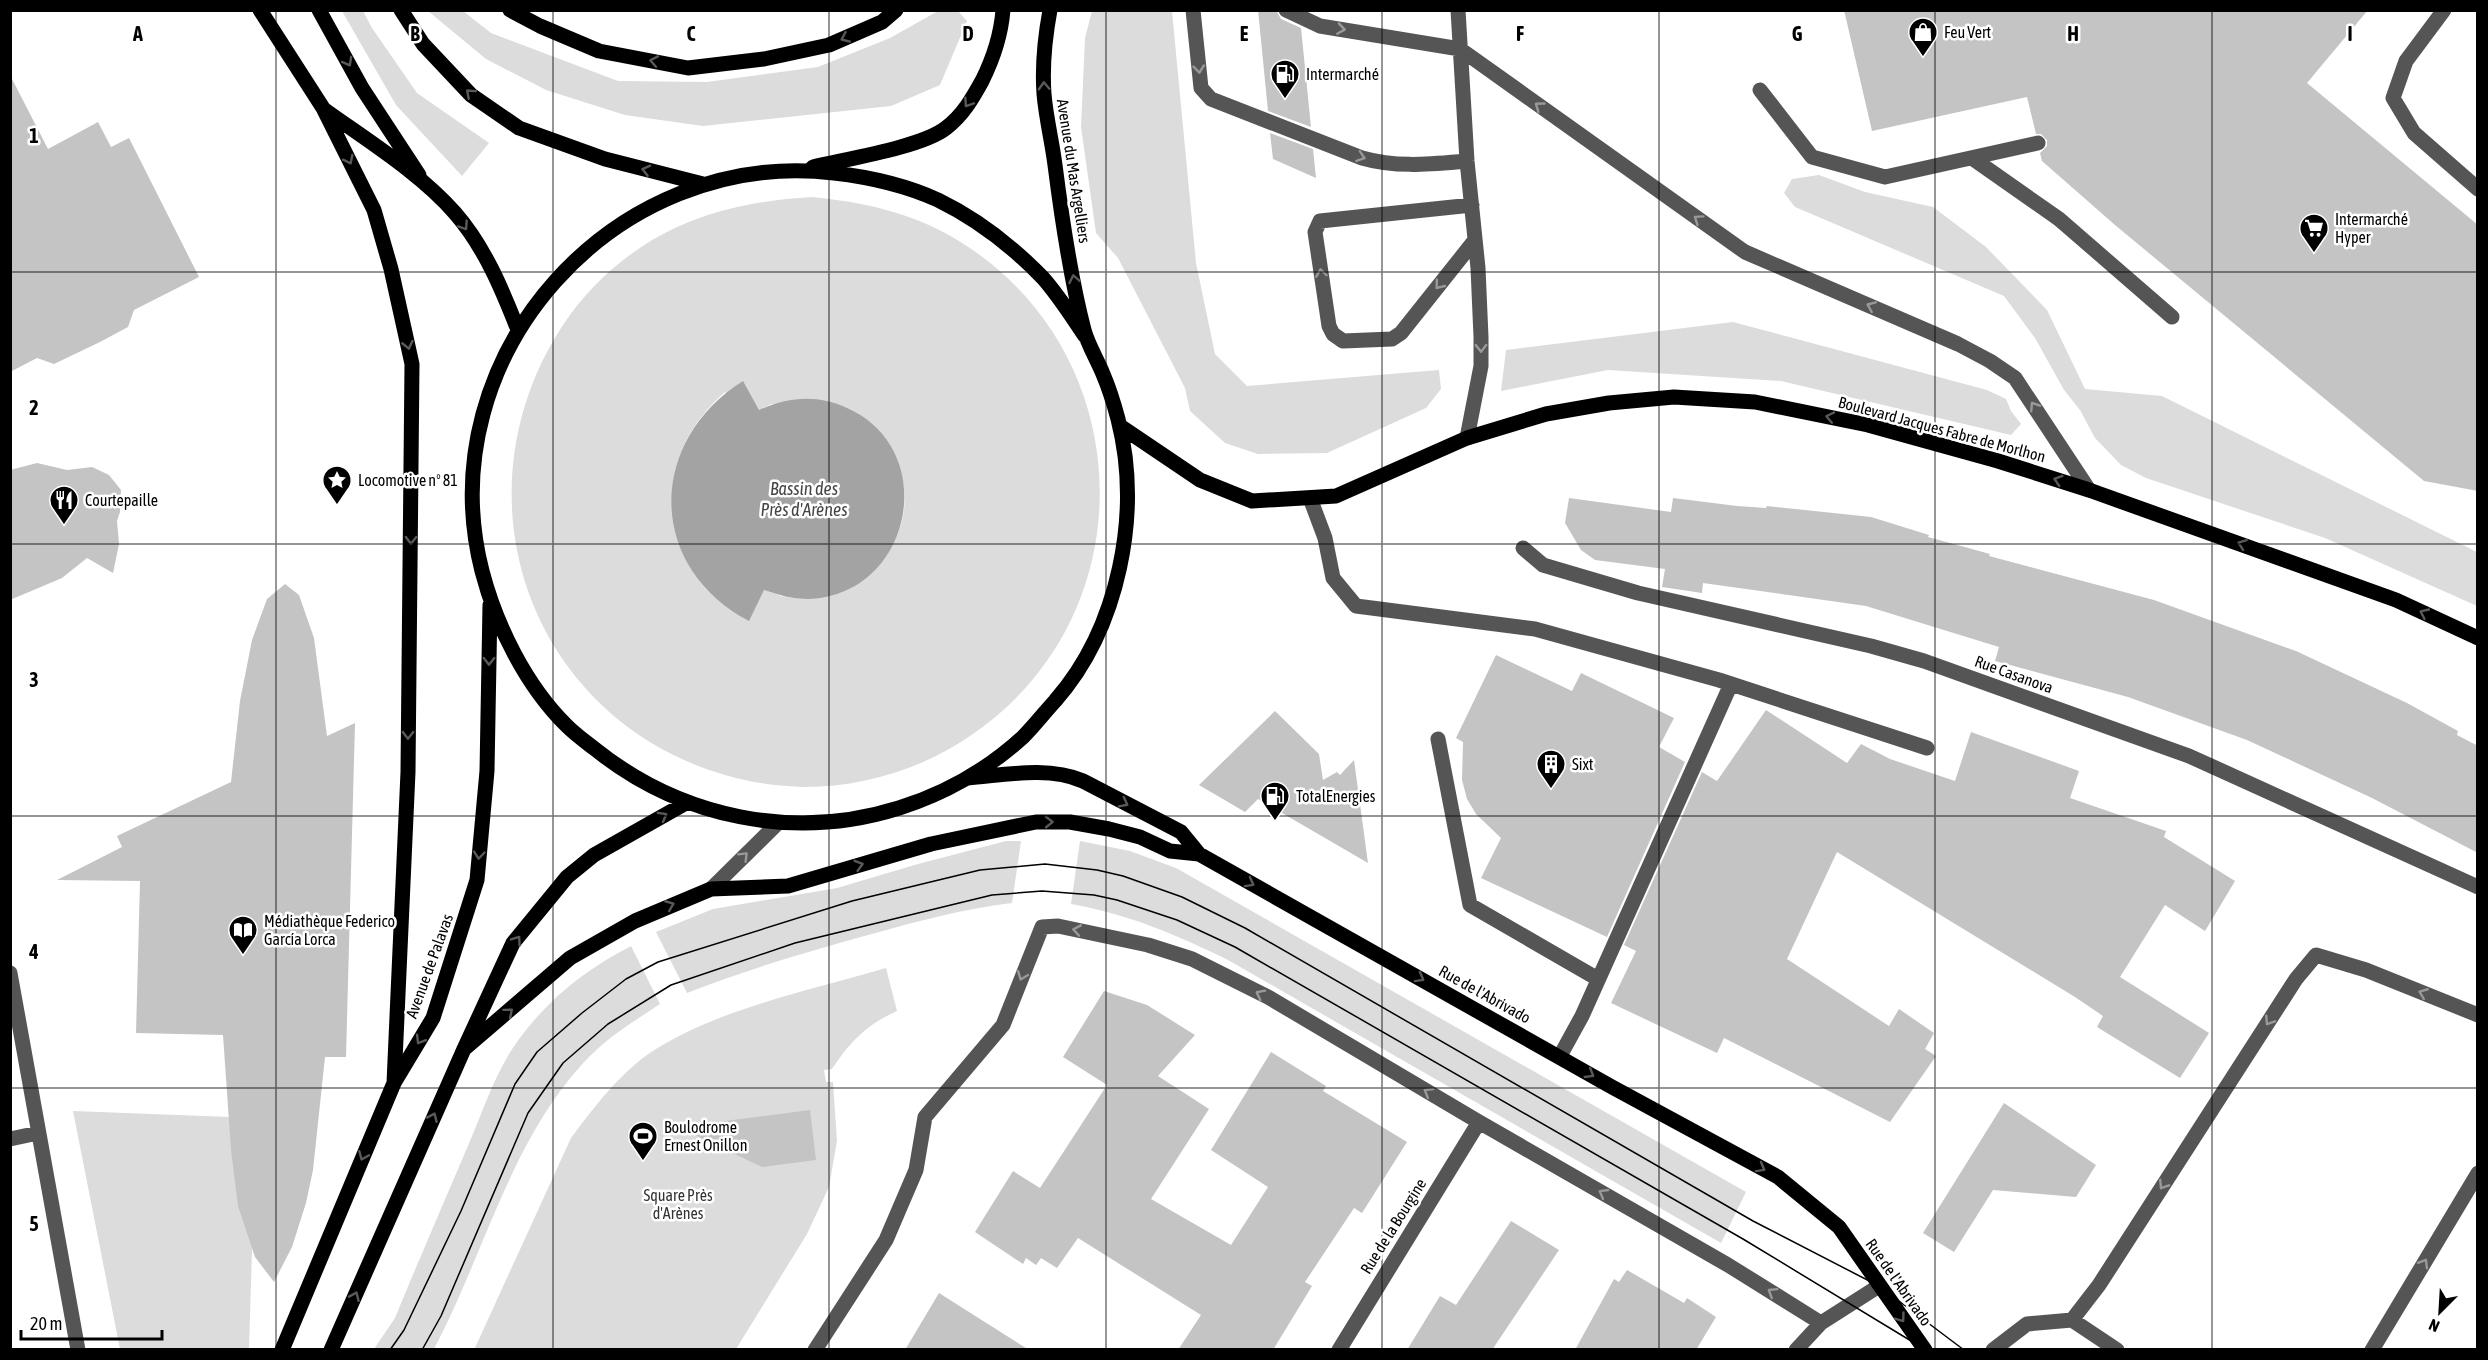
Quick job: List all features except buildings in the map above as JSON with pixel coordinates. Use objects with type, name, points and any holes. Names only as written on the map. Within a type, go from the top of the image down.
[{"type":"main road","points":[[260,10],[323,108],[374,210],[391,269],[412,364],[408,772],[394,1083]]},
{"type":"main road","points":[[319,10],[362,88],[425,184]]},
{"type":"main road","points":[[401,10],[423,44],[471,95],[519,128],[605,159],[703,184]]},
{"type":"main road","points":[[510,10],[540,26],[599,51],[688,68],[764,59],[829,45],[882,22],[896,10]]},
{"type":"main road","points":[[803,169],[871,178],[936,200],[995,234],[1046,281],[1086,336],[1106,380],[1120,426],[1127,494],[1121,562],[1101,626],[1068,686],[1022,738],[968,778],[923,800],[876,815],[827,823],[777,823],[731,816],[686,803],[622,770],[566,725],[521,667],[490,602],[476,547],[472,491],[476,446],[493,380],[518,330],[567,266],[629,217],[703,184],[752,173],[803,169],[921,141],[945,129],[968,106],[990,65],[1002,25],[1003,10]]},
{"type":"main road","name":"Avenue du Mas Argelliers","points":[[1050,10],[1045,35],[1043,90],[1062,218],[1086,336]]},
{"type":"main road","points":[[323,108],[425,184],[455,213],[483,254],[501,288],[518,330]]},
{"type":"main road","name":"Boulevard Jacques Fabre de Morlhon","points":[[1120,426],[1200,480],[1252,501],[1336,496],[1467,438],[1546,414],[1609,403],[1674,398],[1755,402],[1868,425],[1998,461],[2089,490],[2396,600],[2478,638]]},
{"type":"main road","name":"Avenue de Palavas","points":[[282,1350],[394,1083],[432,1018],[477,880],[487,771],[490,602]]},
{"type":"main road","name":"Rue de l'Abrivado","points":[[968,778],[1036,773],[1068,775],[1181,832],[1199,855],[1778,1177],[1839,1227],[1925,1350]]},
{"type":"main road","points":[[332,1350],[513,943],[567,877],[594,855],[686,803]]},
{"type":"main road","points":[[464,1049],[570,958],[635,921],[711,889],[788,886],[931,844],[1036,822],[1070,822],[1109,829],[1140,837],[1170,851],[1199,855]]},
{"type":"street","points":[[1193,10],[1201,88],[1211,99],[1381,164],[1467,161]]},
{"type":"street","points":[[1286,10],[1320,26],[1460,49],[1745,252],[1958,344],[1990,361],[2015,378],[2089,490]]},
{"type":"street","points":[[1458,10],[1467,161],[1478,268],[1481,366],[1467,438]]},
{"type":"street","points":[[2444,10],[2406,61],[2393,98],[2414,133],[2478,189]]},
{"type":"street","points":[[1760,90],[1812,157],[1886,177],[2038,143]]},
{"type":"street","points":[[1972,158],[2059,219],[2172,317]]},
{"type":"street","points":[[1472,205],[1320,221],[1316,232],[1329,326],[1334,334],[1343,341],[1392,339],[1401,333],[1475,240]]},
{"type":"street","points":[[1310,498],[1325,538],[1333,578],[1356,606],[1535,629],[1731,684],[1928,748]]},
{"type":"street","name":"Rue Casanova","points":[[1523,548],[1543,565],[1638,593],[1871,646],[1924,661],[2189,756],[2478,887]]},
{"type":"street","points":[[1560,1056],[1582,1016],[1731,684]]},
{"type":"street","points":[[1438,739],[1470,905],[1598,979]]},
{"type":"street","points":[[711,889],[777,823]]},
{"type":"street","points":[[815,1350],[886,1240],[916,1170],[925,1117],[1003,1025],[1041,927],[1058,926],[1105,934],[1192,959],[1268,998],[1728,1265],[1821,1323]]},
{"type":"street","points":[[2072,1320],[2099,1285],[2296,979],[2316,955],[2366,970],[2478,1015]]},
{"type":"street","points":[[10,973],[24,1037],[38,1132],[78,1350]]},
{"type":"street","name":"Rue de la Bourgine","points":[[1339,1350],[1479,1122]]},
{"type":"street","points":[[10,1140],[38,1132]]},
{"type":"street","points":[[2372,1350],[2478,1173]]},
{"type":"street","points":[[1796,1350],[1821,1323],[1879,1286]]},
{"type":"street","points":[[1993,1350],[2027,1324],[2072,1320],[2117,1350]]},
{"type":"green space","points":[[342,11],[363,11],[372,28],[417,93],[489,143],[462,176],[396,105]]},
{"type":"green space","points":[[428,11],[463,11],[491,33],[618,81],[707,82],[818,67],[890,38],[938,11],[958,11],[967,21],[940,85],[891,106],[703,126],[625,115],[546,90],[486,59]]},
{"type":"green space","points":[[1092,11],[1172,11],[1196,263],[1215,354],[1247,386],[1439,370],[1441,389],[1426,408],[1327,453],[1258,454],[1225,443],[1190,411],[1185,388],[1118,258],[1096,233],[1081,127],[1085,38]]},
{"type":"green space","points":[[1819,175],[1865,192],[1933,207],[1986,247],[2047,310],[2085,389],[2162,396],[2477,552],[2477,606],[2325,538],[2146,478],[2121,465],[2095,438],[2080,410],[2064,390],[2035,338],[2004,296],[1795,207],[1784,193],[1792,179]]},
{"type":"green space","points":[[812,197],[849,202],[920,221],[954,238],[1016,286],[1061,345],[1089,412],[1100,483],[1093,554],[1070,623],[1029,684],[970,736],[932,758],[870,780],[804,787],[745,780],[689,762],[653,744],[603,706],[563,660],[535,608],[517,552],[512,494],[517,435],[535,377],[565,322],[588,293],[629,255],[677,227],[710,214],[795,198]],"holes":[[[725,392],[759,410],[772,404],[882,434],[892,451],[904,486],[902,521],[896,538],[886,555],[873,570],[843,591],[830,596],[801,598],[791,598],[756,589],[708,591],[696,577],[682,549],[675,527],[672,505],[677,463],[685,444],[709,408]]]},
{"type":"green space","points":[[1733,322],[1987,390],[2006,399],[2011,411],[2021,424],[2011,435],[1781,381],[1608,370],[1501,391],[1506,350]]},
{"type":"green space","points":[[1006,841],[1021,841],[1012,903],[957,912],[868,935],[776,962],[687,993],[656,932],[713,909],[837,888]]},
{"type":"green space","points":[[1080,841],[1130,851],[1176,868],[1746,1192],[1721,1243],[1228,960],[1152,926],[1112,913],[1071,904]]},
{"type":"green space","points":[[631,946],[660,1004],[598,1048],[563,1087],[540,1122],[502,1196],[434,1349],[374,1349],[395,1318],[491,1090],[517,1042],[541,1013],[568,987],[598,965]]},
{"type":"green space","name":"Square Près d'Arènes","points":[[886,968],[897,1011],[868,1028],[853,1042],[832,1069],[824,1070],[826,1082],[833,1082],[837,1141],[829,1187],[807,1234],[736,1349],[474,1350],[571,1138],[620,1078],[656,1049],[709,1022],[768,1001]]},
{"type":"green space","points":[[73,1111],[256,1118],[249,1349],[120,1349]]},
{"type":"water","name":"Bassin des Près d'Arènes","points":[[743,381],[759,410],[781,402],[803,399],[825,401],[847,408],[877,428],[896,455],[904,486],[902,518],[891,548],[871,574],[843,592],[808,599],[764,590],[749,621],[715,598],[691,569],[677,537],[671,503],[676,469],[689,436],[711,406]]},
{"type":"tram line","points":[[390,1350],[404,1330],[461,1211],[515,1084],[537,1052],[626,979],[658,962],[852,901],[980,870],[1045,864],[1097,870],[1123,876],[1182,897],[1245,928],[1753,1221],[1879,1286],[1964,1350]]},
{"type":"tram line","points":[[422,1350],[441,1316],[528,1113],[563,1063],[608,1024],[671,985],[795,943],[992,895],[1042,891],[1094,895],[1117,900],[1177,920],[1235,947],[1743,1239],[1926,1350]]},
{"type":"place","name":"Feu Vert","points":[[1923,58]]},
{"type":"place","name":"Intermarché","points":[[1285,100]]},
{"type":"place","name":"Intermarché Hyper","points":[[2314,254]]},
{"type":"place","name":"Locomotive n° 81","points":[[337,506]]},
{"type":"place","name":"Courtepaille","points":[[64,526]]},
{"type":"place","name":"Sixt","points":[[1551,790]]},
{"type":"place","name":"TotalEnergies","points":[[1275,822]]},
{"type":"place","name":"Médiathèque Federico García Lorca","points":[[243,956]]},
{"type":"place","name":"Boulodrome Ernest Onillon","points":[[643,1162]]}]
